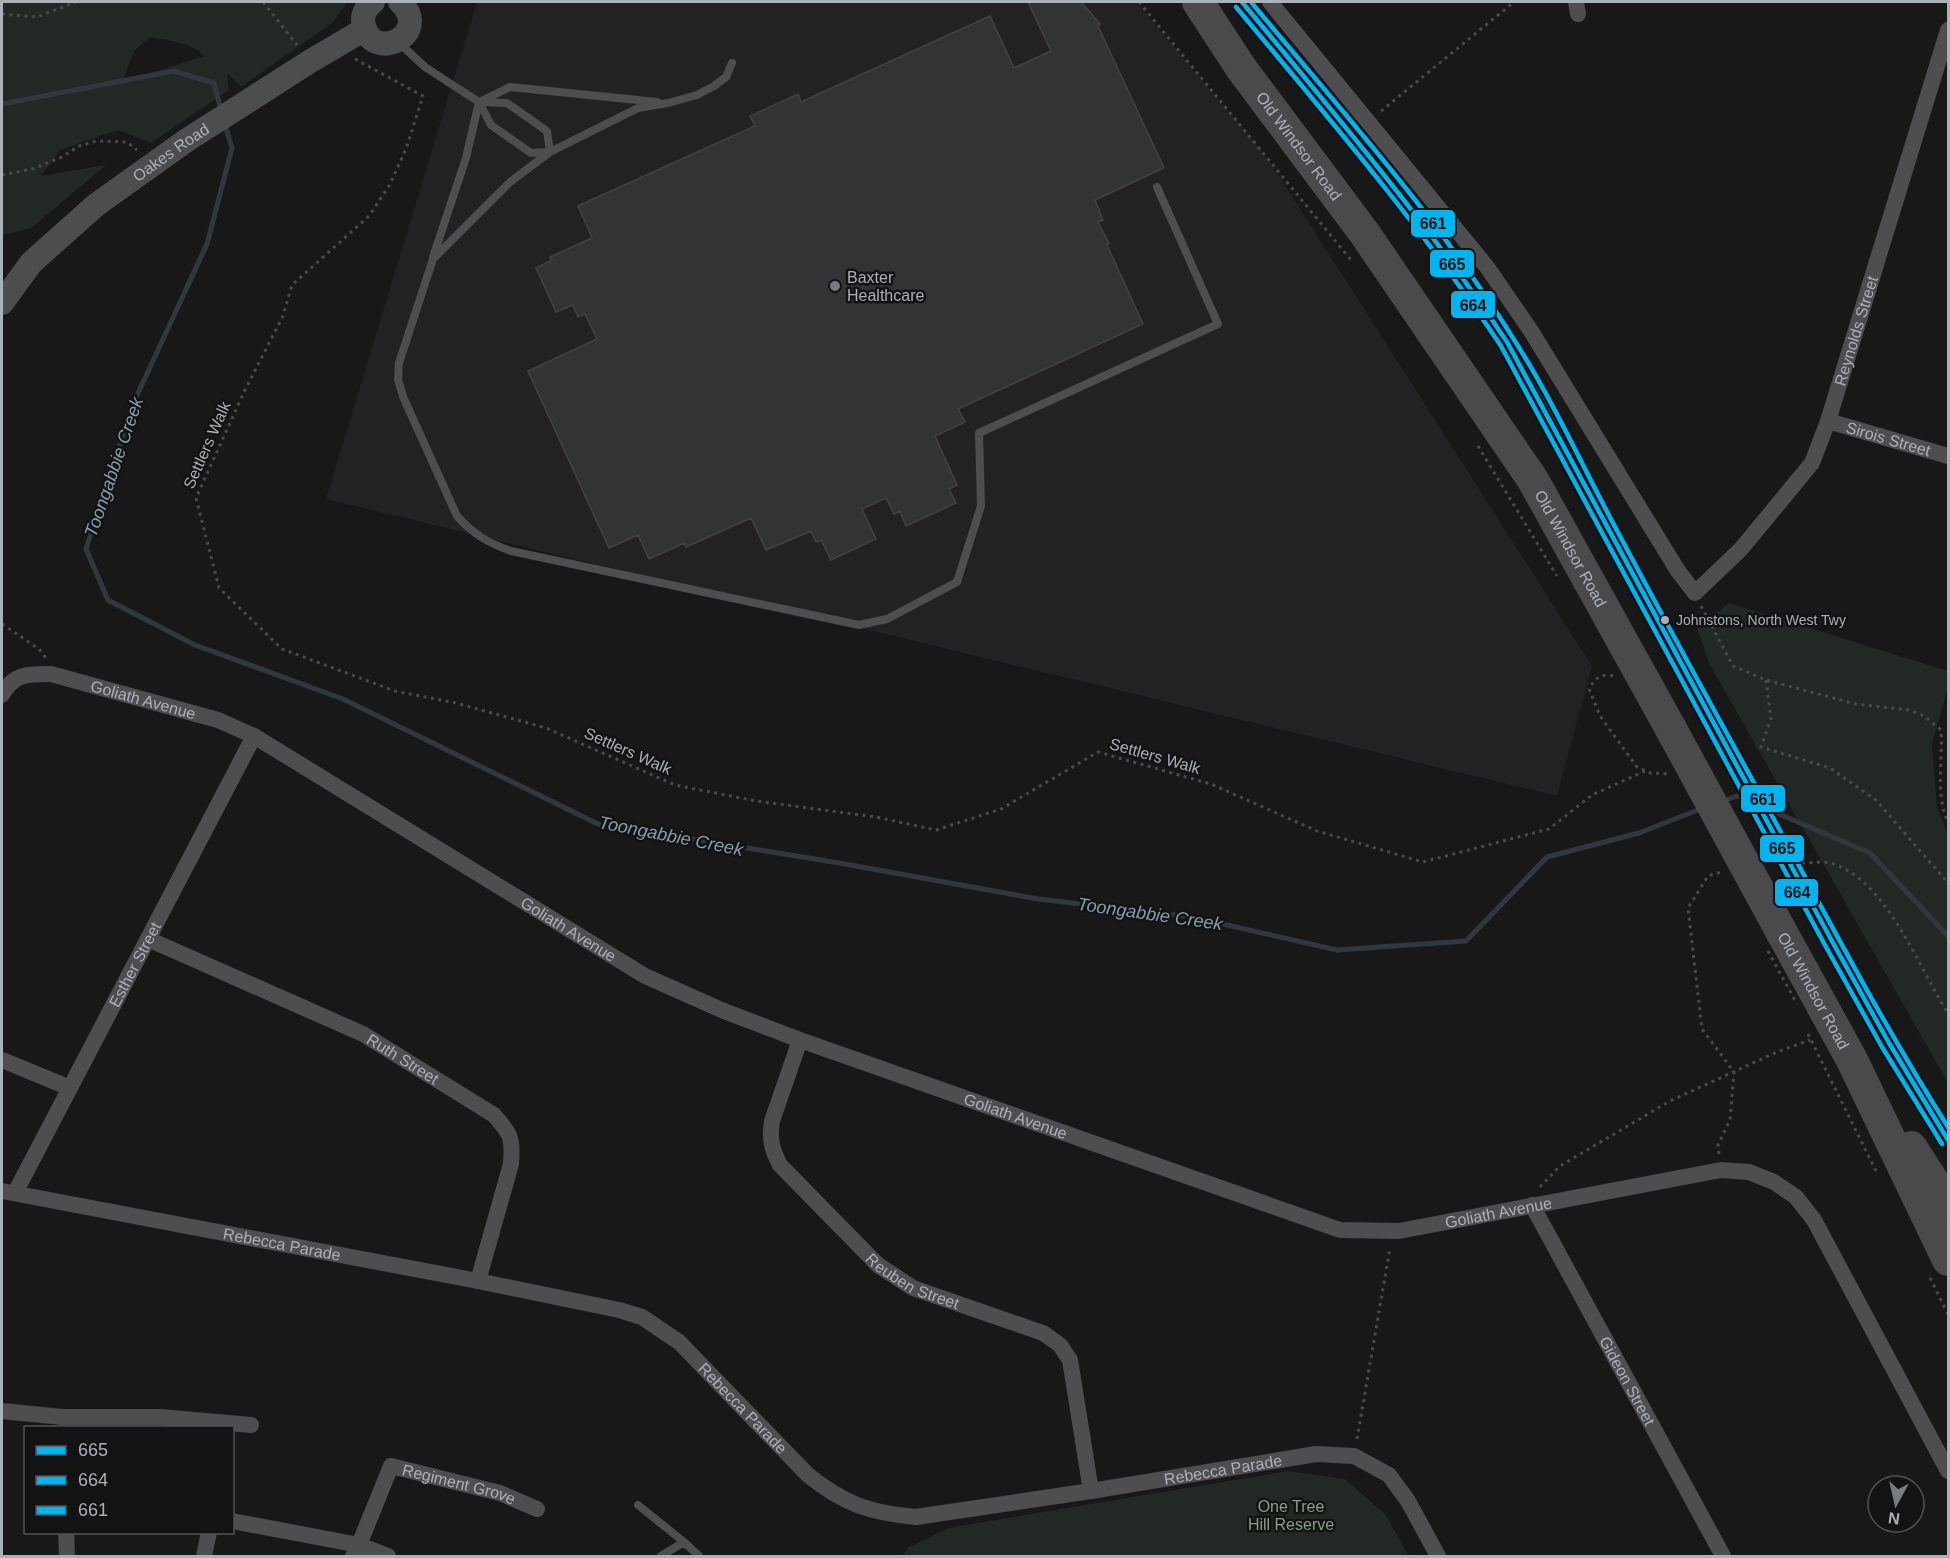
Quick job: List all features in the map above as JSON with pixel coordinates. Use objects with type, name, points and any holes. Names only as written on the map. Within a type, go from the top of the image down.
[{"type":"highway","name":"Old Windsor Road","points":[[1179,2],[1241,68]]},
{"type":"highway","name":"Old Windsor Road","points":[[1198,2],[1241,68],[1365,234],[1533,480],[1852,1060],[1948,1260]]},
{"type":"highway","name":"Old Windsor Road","points":[[1852,1060],[1948,1204]]},
{"type":"street","points":[[373,2],[366,8],[363,15],[365,29],[369,36],[382,43],[397,42],[407,32],[409,26],[405,3]]},
{"type":"street","points":[[1270,2],[1487,267],[1531,331],[1678,571],[1695,594]]},
{"type":"street","name":"Oakes Road","points":[[2,303],[31,263],[96,205],[187,140],[365,29]]},
{"type":"street","name":"Reynolds Street","points":[[1695,594],[1741,549],[1812,463],[1828,421],[1948,30]]},
{"type":"street","name":"Sirois Street","points":[[1828,421],[1948,456]]},
{"type":"street","name":"Goliath Avenue","points":[[2,695],[7,684],[27,674],[51,674],[219,720],[254,736],[645,976],[724,1011],[800,1040],[1340,1230],[1393,1231],[1721,1170],[1749,1172],[1774,1182],[1796,1197],[1814,1220],[1948,1471]]},
{"type":"street","name":"Esther Street","points":[[8,1192],[70,1088],[254,736]]},
{"type":"street","name":"Ruth Street","points":[[148,939],[363,1034],[494,1115],[508,1131],[512,1147],[511,1164],[478,1281]]},
{"type":"street","name":"Reuben Street","points":[[800,1040],[771,1127],[771,1149],[780,1165],[878,1265],[894,1277],[913,1288],[1043,1333],[1060,1345],[1070,1360],[1091,1491]]},
{"type":"street","points":[[2,1060],[70,1088]]},
{"type":"street","name":"Rebecca Parade","points":[[8,1192],[478,1281],[619,1310],[642,1317],[679,1342],[808,1475],[831,1493],[850,1503],[894,1515],[916,1517],[1316,1454],[1354,1456],[1389,1475],[1408,1501],[1438,1557]]},
{"type":"street","name":"Gideon Street","points":[[1532,1205],[1723,1557]]},
{"type":"street","points":[[2,1410],[63,1422],[160,1417],[213,1425],[250,1425]]},
{"type":"street","name":"Regiment Grove","points":[[356,1551],[391,1466],[500,1493],[537,1509]]},
{"type":"street","points":[[234,1521],[388,1557]]},
{"type":"street","points":[[66,1534],[67,1557]]},
{"type":"street","points":[[204,1557],[213,1534]]},
{"type":"lane","points":[[1242,2],[1410,205],[1464,277],[1508,344],[1550,415],[1600,517],[1711,723],[1893,1051],[1948,1140]]},
{"type":"lane","points":[[397,42],[425,67],[478,102],[491,125],[531,153],[550,152]]},
{"type":"lane","points":[[432,259],[510,182],[550,152],[638,108],[697,95],[726,77],[732,63]]},
{"type":"lane","points":[[478,102],[510,87],[668,103]]},
{"type":"lane","points":[[478,102],[507,103],[547,131],[550,152]]},
{"type":"lane","points":[[478,102],[466,158],[399,363],[398,380],[404,399],[457,516],[469,530],[489,544],[511,551],[859,625],[887,619],[957,582],[981,506],[979,433],[1218,324],[1157,187]]},
{"type":"lane","points":[[638,1505],[699,1557]]},
{"type":"lane","points":[[661,1557],[684,1542]]},
{"type":"path","points":[[2,14],[37,17],[76,2]]},
{"type":"path","points":[[263,2],[294,41]]},
{"type":"path","points":[[1139,2],[1356,266]]},
{"type":"path","points":[[1368,122],[1514,2]]},
{"type":"path","name":"Settlers Walk","points":[[354,58],[423,96],[406,149],[389,186],[369,216],[292,285],[283,316],[244,392],[196,498],[219,588],[282,649],[395,691],[456,703],[546,728],[675,785],[756,801],[876,817],[936,830],[1001,809],[1098,752],[1211,784],[1317,831],[1423,862],[1550,829],[1592,795],[1645,771]]},
{"type":"path","points":[[2,175],[32,169],[62,157],[80,146],[96,141],[127,142],[143,155]]},
{"type":"path","points":[[1476,442],[1562,585]]},
{"type":"path","points":[[1695,594],[1733,666],[1766,680],[1856,704],[1909,710],[1924,716],[1941,730],[1940,781],[1944,813],[1948,822]]},
{"type":"path","points":[[2,624],[39,649],[46,657],[51,674]]},
{"type":"path","points":[[1611,667],[1617,677],[1605,674],[1594,679],[1590,689],[1600,716],[1637,768],[1667,774]]},
{"type":"path","points":[[1766,680],[1771,719],[1761,747],[1830,768],[1876,800],[1948,883]]},
{"type":"path","points":[[1828,862],[1855,874],[1886,906],[1948,1013]]},
{"type":"path","points":[[1708,876],[1688,908],[1702,1029],[1734,1072],[1730,1120],[1718,1145],[1721,1170]]},
{"type":"path","points":[[1532,1205],[1536,1192],[1560,1166],[1670,1101],[1777,1052],[1810,1040]]},
{"type":"path","points":[[1354,1456],[1393,1231]]},
{"type":"shaded area","points":[[477,2],[1136,2],[1260,149],[1283,182],[1592,666],[1557,796],[326,499]]},
{"type":"green space","points":[[2,2],[348,2],[332,23],[241,87],[227,73],[229,90],[151,143],[118,130],[60,150],[41,176],[106,165],[31,228],[2,235]],"holes":[[[150,37],[186,45],[204,56],[122,83],[134,51]]]},
{"type":"green space","points":[[1729,603],[1948,671],[1948,687],[1932,744],[1937,807],[1948,835],[1948,1083],[1710,665],[1697,629]]},
{"type":"green space","name":"One Tree Hill Reserve","points":[[1288,1471],[1345,1479],[1385,1514],[1409,1556],[903,1556],[908,1548],[948,1528]]},
{"type":"building","name":"Baxter Healthcare","points":[[1028,2],[1081,2],[1100,24],[1098,26],[1164,168],[1095,200],[1103,220],[1098,222],[1143,324],[958,409],[965,422],[935,436],[957,485],[949,489],[956,503],[906,526],[900,511],[894,514],[886,498],[862,509],[876,539],[831,560],[821,540],[816,542],[811,531],[766,550],[751,518],[686,547],[684,543],[649,559],[638,535],[609,548],[528,371],[597,339],[585,314],[578,317],[573,305],[556,312],[536,268],[552,260],[550,257],[592,238],[578,206],[755,126],[750,116],[798,94],[801,102],[990,16],[1014,68],[1051,51]]},
{"type":"waterway","name":"Toongabbie Creek","points":[[2,104],[174,71],[214,83],[221,110]]},
{"type":"waterway","name":"Toongabbie Creek","points":[[224,122],[232,148],[207,244],[134,402],[86,549],[108,600],[195,645],[343,699],[602,826],[845,864],[1038,899],[1192,917],[1337,950],[1466,941],[1547,857],[1639,833],[1703,808]]},
{"type":"waterway","name":"Toongabbie Creek","points":[[1723,801],[1737,796],[1870,853],[1948,936]]},
{"type":"transit line","name":"665","points":[[1242,2],[1412,211],[1507,342],[1833,943],[1889,1043],[1948,1140]]},
{"type":"transit line","name":"661","points":[[1251,2],[1421,208],[1484,294],[1528,362],[1640,574],[1839,940],[1948,1127]]},
{"type":"transit line","name":"664","points":[[1236,7],[1406,215],[1501,346],[1826,947],[1882,1047],[1942,1144]]},
{"type":"place","name":"Baxter Healthcare","points":[[835,286]]},
{"type":"place","name":"Johnstons, North West Twy","points":[[1665,620]]}]
